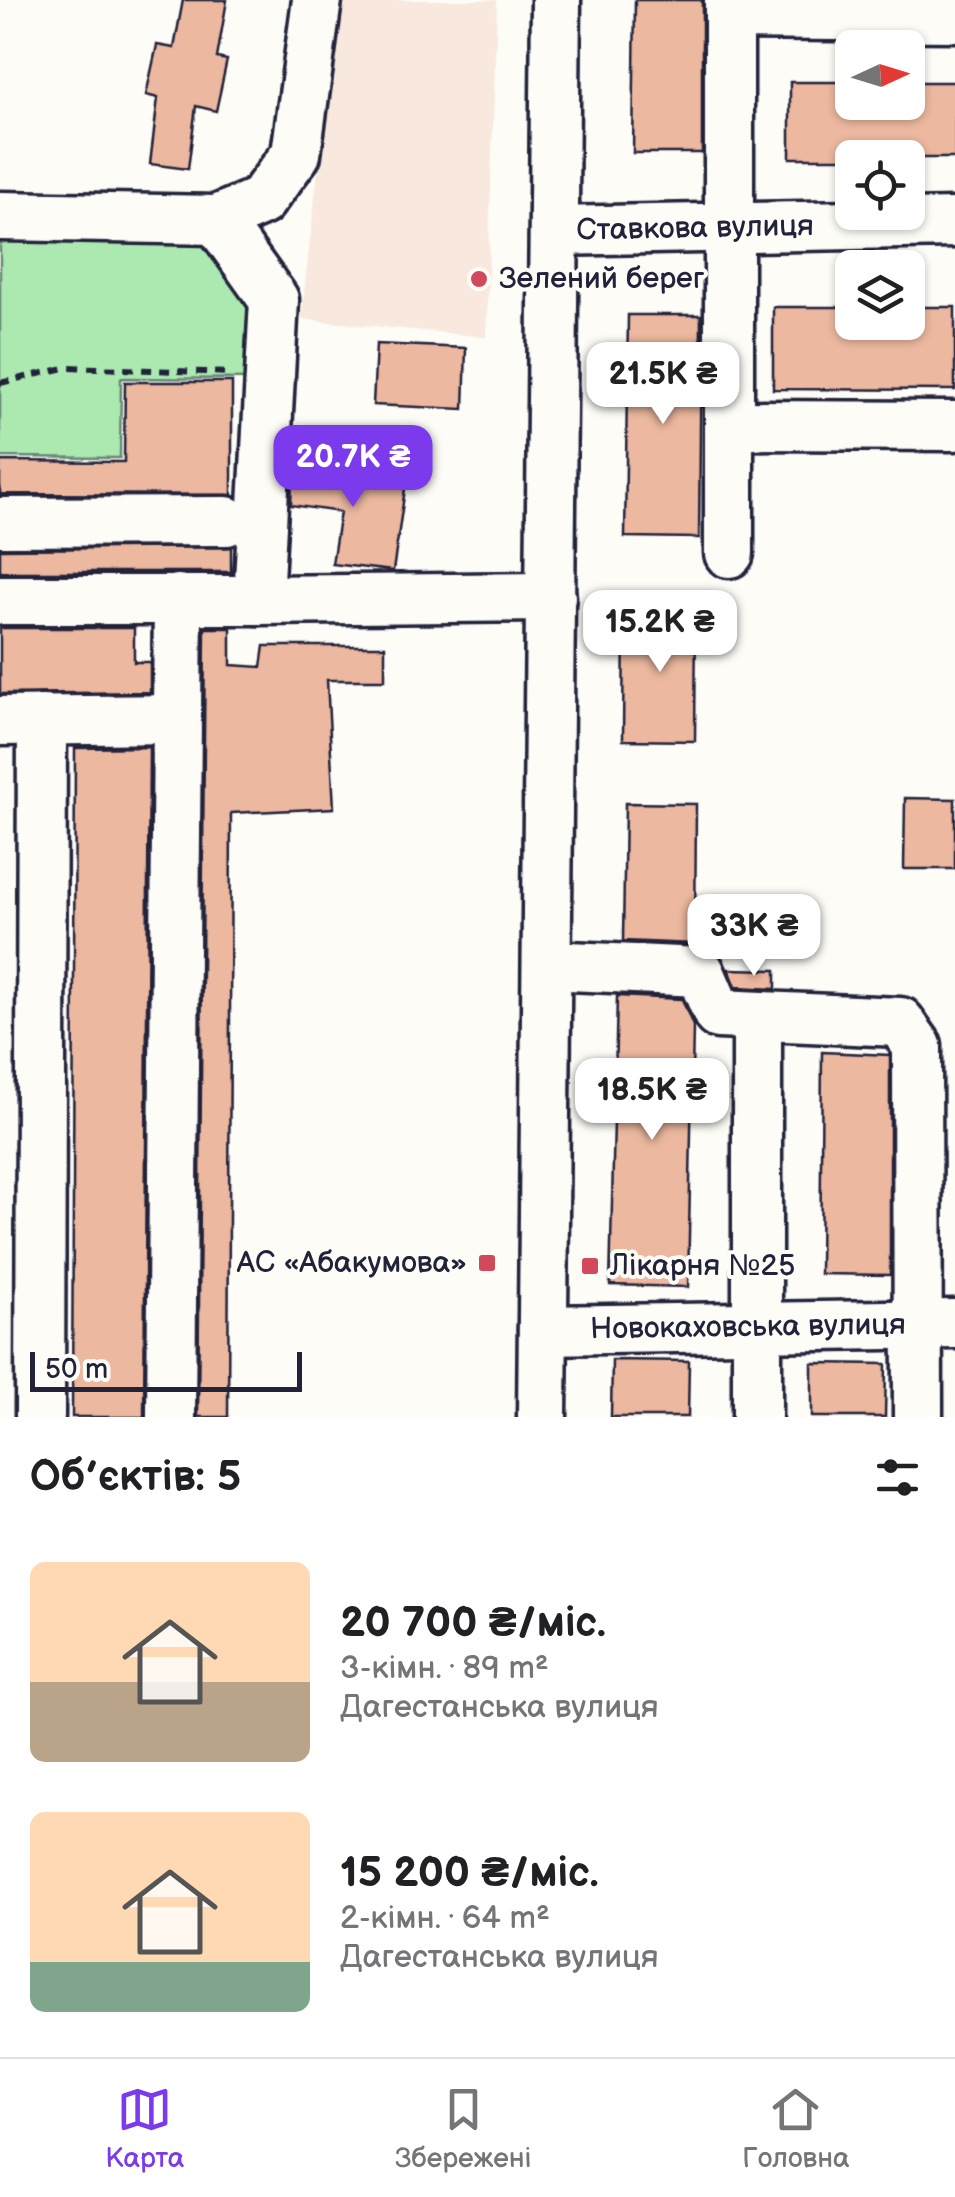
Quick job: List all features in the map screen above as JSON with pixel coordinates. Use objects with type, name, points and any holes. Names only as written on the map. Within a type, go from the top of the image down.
[{"type":"street","points":[[0,216],[217,220],[262,201],[296,154],[316,0]]},
{"type":"street","points":[[542,1417],[556,0]]},
{"type":"street","points":[[728,553],[730,425],[725,227],[729,7],[955,17]]},
{"type":"street","points":[[217,220],[274,300],[258,600]]},
{"type":"street","name":"Ставкова вулиця","points":[[556,231],[955,222]]},
{"type":"street","points":[[730,425],[955,426]]},
{"type":"street","points":[[0,522],[226,521]]},
{"type":"street","points":[[0,600],[551,597]]},
{"type":"street","points":[[171,1417],[178,599]]},
{"type":"street","points":[[40,1417],[21,720],[176,720]]},
{"type":"street","points":[[547,965],[700,972],[718,1014],[900,1022],[917,1046],[936,1324],[918,1417]]},
{"type":"street","points":[[756,1417],[757,1016]]},
{"type":"street","name":"Новокаховська вулиця","points":[[542,1330],[936,1324]]},
{"type":"path","points":[[0,383],[69,367],[102,366],[270,375]]},
{"type":"shaded area","points":[[338,0],[497,0],[486,337],[301,319]]},
{"type":"green space","points":[[0,231],[203,234],[262,303],[257,379],[121,378],[120,458],[0,457]]},
{"type":"building","points":[[183,0],[227,0],[217,58],[227,60],[216,111],[196,106],[188,169],[150,164],[158,98],[146,95],[157,45],[174,48]]},
{"type":"building","points":[[635,0],[702,0],[702,153],[633,153]]},
{"type":"building","points":[[790,82],[835,82],[835,120],[925,120],[925,82],[955,82],[955,158],[925,158],[925,140],[835,140],[835,158],[790,158]]},
{"type":"building","points":[[773,307],[835,307],[835,340],[925,340],[925,307],[955,307],[955,390],[773,389]]},
{"type":"building","points":[[628,315],[701,315],[699,538],[625,537]]},
{"type":"building","points":[[376,344],[466,348],[464,409],[373,405]]},
{"type":"building","points":[[125,382],[232,382],[232,495],[0,494],[0,461],[124,462]]},
{"type":"building","points":[[293,457],[371,468],[369,477],[406,482],[393,571],[332,564],[340,512],[291,505]]},
{"type":"building","points":[[231,547],[231,572],[0,572],[0,549]]},
{"type":"building","points":[[624,609],[696,610],[695,741],[623,740]]},
{"type":"building","points":[[0,628],[134,628],[134,662],[150,662],[150,692],[0,694]]},
{"type":"building","points":[[205,628],[231,628],[231,665],[261,667],[264,646],[385,646],[385,680],[327,680],[334,808],[231,813],[228,1417],[198,1417]]},
{"type":"building","points":[[149,747],[144,1417],[72,1417],[75,748]]},
{"type":"building","points":[[905,798],[955,799],[955,869],[904,869]]},
{"type":"building","points":[[625,803],[696,804],[695,944],[623,941]]},
{"type":"building","points":[[729,969],[776,970],[776,989],[736,987]]},
{"type":"building","points":[[617,996],[682,999],[693,1026],[688,1287],[610,1285]]},
{"type":"building","points":[[822,1052],[890,1055],[890,1275],[820,1274]]},
{"type":"building","points":[[612,1360],[689,1361],[688,1417],[611,1417]]},
{"type":"building","points":[[812,1363],[886,1364],[885,1417],[812,1417]]},
{"type":"place","name":"Зелений берег","points":[[479,279]]},
{"type":"place","name":"АС «Абакумова»","points":[[487,1263]]},
{"type":"place","name":"Лікарня №25","points":[[590,1266]]}]
